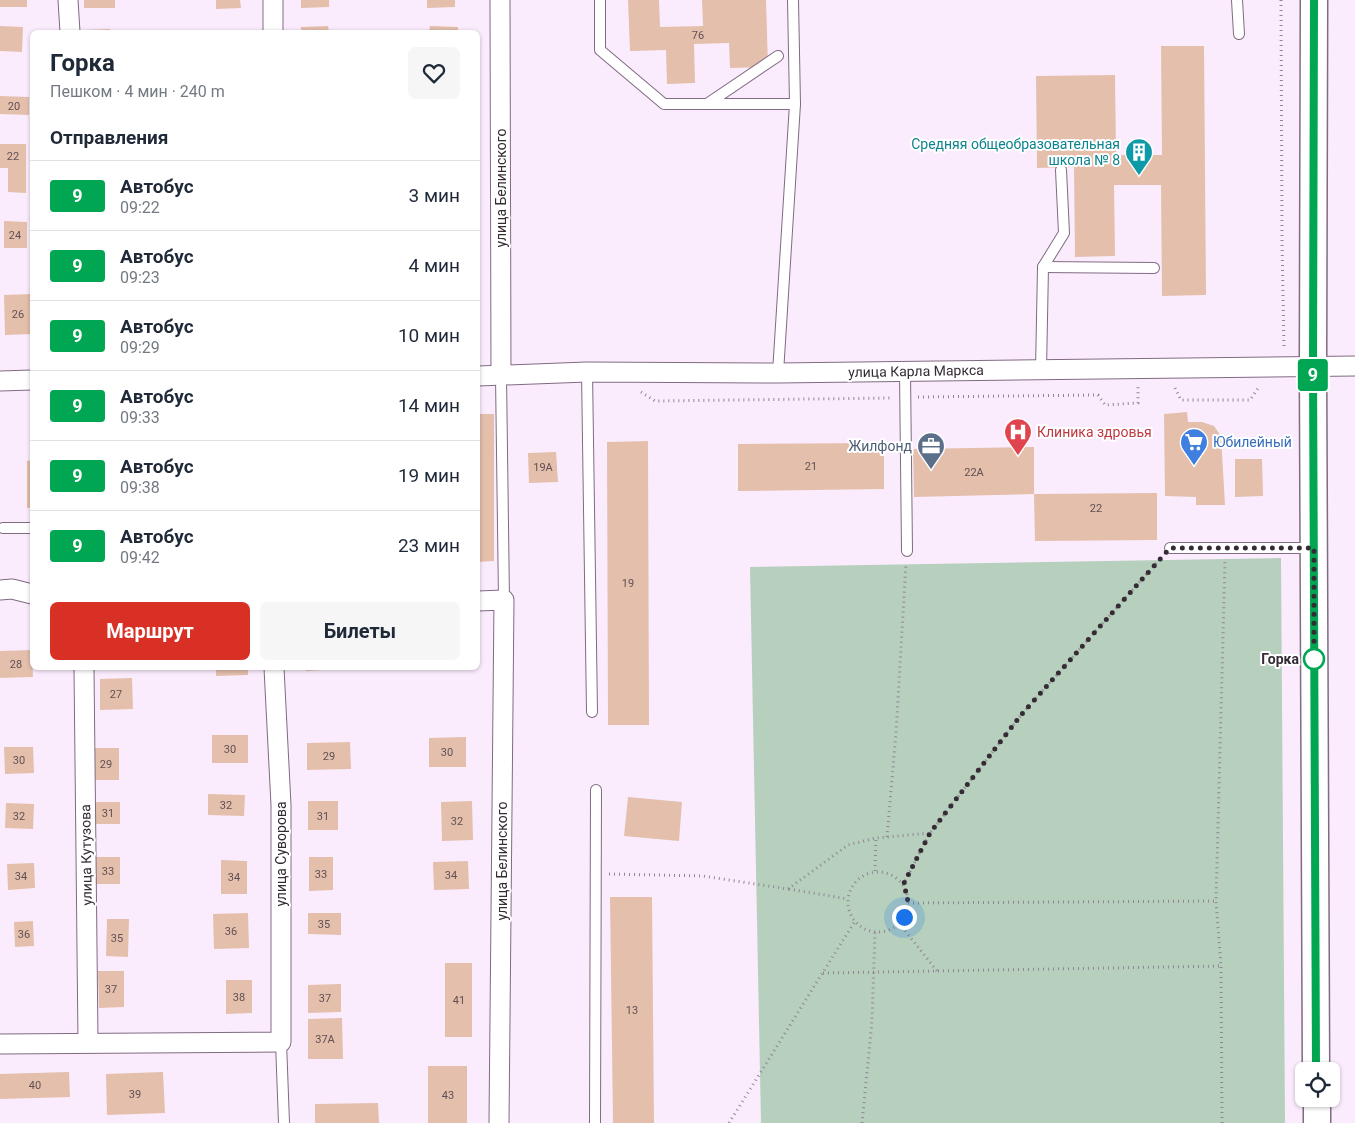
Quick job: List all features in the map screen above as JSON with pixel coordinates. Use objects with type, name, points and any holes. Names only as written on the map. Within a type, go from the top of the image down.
[{"type":"main road","points":[[1314,0],[1313,368],[1316,1062]]},
{"type":"main road","points":[[1317,1107],[1317,1123]]},
{"type":"street","points":[[68,0],[70,30]]},
{"type":"street","points":[[273,0],[273,30]]},
{"type":"street","name":"улица Белинского","points":[[500,0],[501,376]]},
{"type":"street","name":"улица Карла Маркса","points":[[480,376],[587,372],[778,373],[1355,366]]},
{"type":"street","points":[[0,381],[30,380]]},
{"type":"street","points":[[0,590],[12,589],[30,594]]},
{"type":"street","points":[[480,601],[504,600]]},
{"type":"street","name":"улица Белинского","points":[[500,1123],[504,600]]},
{"type":"street","name":"улица Кутузова","points":[[84,670],[88,1042]]},
{"type":"street","name":"улица Суворова","points":[[274,670],[281,805],[281,1042]]},
{"type":"street","points":[[0,1044],[281,1042]]},
{"type":"lane","points":[[600,0],[600,50],[664,104],[795,104]]},
{"type":"lane","points":[[778,373],[795,104],[793,0]]},
{"type":"lane","points":[[1237,0],[1239,34]]},
{"type":"lane","points":[[707,104],[778,56]]},
{"type":"lane","points":[[1041,370],[1043,267],[1064,233],[1061,170]]},
{"type":"lane","points":[[1043,267],[1154,268]]},
{"type":"lane","points":[[587,372],[592,712]]},
{"type":"lane","points":[[905,372],[907,551]]},
{"type":"lane","points":[[501,376],[504,600]]},
{"type":"lane","points":[[4,528],[30,528]]},
{"type":"lane","points":[[1170,548],[1314,548]]},
{"type":"lane","points":[[595,1123],[596,790]]},
{"type":"lane","points":[[281,1042],[284,1123]]},
{"type":"path","points":[[1281,0],[1282,241],[1285,368]]},
{"type":"path","points":[[903,885],[930,833],[1021,715],[1170,548]]},
{"type":"path","points":[[1222,1123],[1221,966],[1216,901],[1225,548]]},
{"type":"path","points":[[887,837],[896,733],[907,551]]},
{"type":"path","points":[[788,889],[848,845],[876,838],[930,833]]},
{"type":"path","points":[[875,871],[876,838]]},
{"type":"path","points":[[875,871],[891,874],[898,879],[907,894],[908,903],[904,917],[899,923],[892,928],[875,932],[867,930],[850,915],[848,899],[850,889],[856,880],[865,874],[875,871]]},
{"type":"path","points":[[596,874],[702,876],[848,899]]},
{"type":"path","points":[[908,903],[1216,901]]},
{"type":"path","points":[[730,1123],[855,921]]},
{"type":"path","points":[[899,923],[937,971]]},
{"type":"path","points":[[862,1123],[872,1021],[875,932]]},
{"type":"path","points":[[823,973],[1221,966]]},
{"type":"green space","points":[[1281,558],[1285,1123],[761,1123],[750,567]]},
{"type":"building","points":[[0,0],[27,0],[27,7],[0,7]]},
{"type":"building","points":[[84,0],[115,0],[115,8],[84,8]]},
{"type":"building","points":[[216,0],[240,0],[241,8],[216,9]]},
{"type":"building","points":[[301,0],[329,0],[329,7],[301,8]]},
{"type":"building","points":[[427,0],[455,0],[455,7],[427,8]]},
{"type":"building","points":[[628,0],[659,0],[660,27],[703,26],[702,0],[766,0],[768,67],[730,68],[729,43],[694,44],[695,83],[667,84],[666,50],[630,51]]},
{"type":"building","points":[[0,26],[23,27],[22,52],[0,51]]},
{"type":"building","points":[[328,26],[329,30],[301,30],[301,27]]},
{"type":"building","points":[[430,26],[458,27],[458,30],[429,30]]},
{"type":"building","name":"Средняя общеобразовательная школа № 8","points":[[1161,46],[1204,46],[1206,295],[1162,296],[1161,185],[1114,185],[1115,256],[1075,257],[1074,167],[1037,168],[1036,76],[1115,75],[1116,155],[1162,155]]},
{"type":"building","points":[[0,96],[29,97],[29,115],[0,114]]},
{"type":"building","points":[[0,144],[26,144],[26,193],[8,192],[8,168],[0,168]]},
{"type":"building","points":[[4,221],[27,222],[27,248],[4,248]]},
{"type":"building","points":[[30,294],[30,334],[5,335],[4,295]]},
{"type":"building","name":"Юбилейный","points":[[1187,412],[1188,422],[1202,422],[1214,426],[1221,436],[1225,505],[1196,505],[1196,497],[1165,496],[1164,414]]},
{"type":"building","points":[[480,414],[494,414],[494,561],[480,562]]},
{"type":"building","points":[[648,441],[649,725],[608,725],[607,442]]},
{"type":"building","points":[[884,443],[884,489],[738,491],[738,444]]},
{"type":"building","points":[[1034,447],[1034,494],[914,497],[913,449]]},
{"type":"building","points":[[556,452],[558,482],[529,483],[528,453]]},
{"type":"building","points":[[1235,459],[1262,459],[1263,496],[1235,497]]},
{"type":"building","points":[[30,460],[30,508],[27,508],[27,461]]},
{"type":"building","points":[[1157,493],[1157,540],[1035,541],[1034,494]]},
{"type":"building","points":[[30,650],[30,670],[33,670],[33,677],[0,678],[0,651]]},
{"type":"building","points":[[216,670],[248,670],[248,675],[216,676]]},
{"type":"building","points":[[132,678],[133,709],[100,710],[100,679]]},
{"type":"building","points":[[212,735],[248,735],[248,763],[212,763]]},
{"type":"building","points":[[466,737],[466,767],[429,767],[429,738]]},
{"type":"building","points":[[350,742],[351,769],[307,770],[307,743]]},
{"type":"building","points":[[4,747],[33,747],[34,773],[5,774]]},
{"type":"building","points":[[93,748],[119,748],[119,780],[93,780]]},
{"type":"building","points":[[208,794],[245,795],[244,816],[208,815]]},
{"type":"building","points":[[628,797],[682,802],[679,841],[624,836]]},
{"type":"building","points":[[308,801],[338,801],[338,830],[308,830]]},
{"type":"building","points":[[472,801],[473,840],[442,841],[441,802]]},
{"type":"building","points":[[96,802],[120,802],[120,824],[96,824]]},
{"type":"building","points":[[6,803],[34,804],[33,829],[5,828]]},
{"type":"building","points":[[95,857],[120,857],[120,884],[95,884]]},
{"type":"building","points":[[309,857],[333,857],[333,890],[309,891]]},
{"type":"building","points":[[221,860],[247,861],[247,894],[221,894]]},
{"type":"building","points":[[468,861],[469,889],[434,890],[433,862]]},
{"type":"building","points":[[34,863],[35,888],[8,890],[7,864]]},
{"type":"building","points":[[610,897],[652,897],[654,1123],[613,1123]]},
{"type":"building","points":[[248,913],[249,948],[214,949],[213,914]]},
{"type":"building","points":[[308,913],[341,913],[341,935],[308,934]]},
{"type":"building","points":[[107,919],[129,919],[128,957],[106,956]]},
{"type":"building","points":[[33,921],[34,946],[15,947],[14,922]]},
{"type":"building","points":[[445,963],[472,963],[472,1037],[445,1037]]},
{"type":"building","points":[[98,971],[124,971],[124,1007],[99,1008]]},
{"type":"building","points":[[226,980],[252,980],[252,1013],[226,1014]]},
{"type":"building","points":[[341,984],[341,1012],[308,1013],[308,985]]},
{"type":"building","points":[[342,1018],[343,1059],[308,1059],[308,1019]]},
{"type":"building","points":[[428,1066],[467,1066],[467,1123],[428,1123]]},
{"type":"building","points":[[69,1072],[70,1097],[0,1099],[0,1074]]},
{"type":"building","points":[[163,1072],[165,1113],[107,1115],[106,1074]]},
{"type":"building","points":[[378,1103],[379,1123],[315,1123],[315,1104]]},
{"type":"bus line","name":"9","points":[[1314,0],[1313,368],[1316,1062]]},
{"type":"place","name":"Средняя общеобразовательная школа № 8","points":[[1139,176]]},
{"type":"place","name":"Клиника здровья","points":[[1018,456]]},
{"type":"place","name":"Юбилейный","points":[[1194,466]]},
{"type":"place","name":"Жилфонд","points":[[931,470]]},
{"type":"place","name":"Горка","points":[[1314,659]]},
{"type":"route","points":[[904,917],[908,903],[903,885],[930,833],[1021,715],[1170,548],[1314,548],[1314,664],[1314,659]]}]
